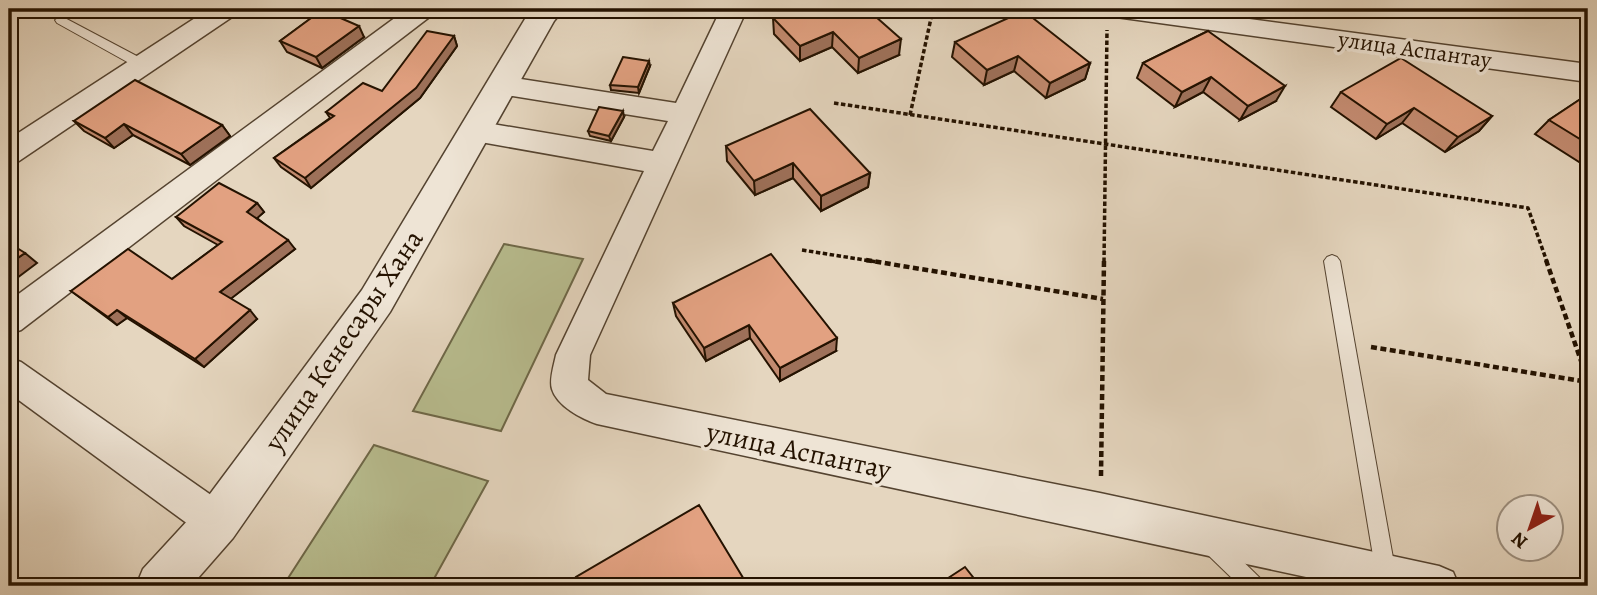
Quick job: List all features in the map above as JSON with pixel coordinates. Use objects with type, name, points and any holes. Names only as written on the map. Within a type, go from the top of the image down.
[{"type":"street","points":[[9,153],[226,9]]},
{"type":"street","points":[[9,320],[424,9]]},
{"type":"street","name":"улица Кенесары Хана","points":[[160,586],[217,522],[376,301],[542,15],[549,9]]},
{"type":"street","name":"улица Аспантау","points":[[734,9],[573,355],[569,387],[597,408],[1202,534],[1387,580],[1439,586]]},
{"type":"street","name":"улица Аспантау","points":[[1112,16],[1588,73]]},
{"type":"street","points":[[501,85],[684,114]]},
{"type":"street","points":[[475,131],[663,163]]},
{"type":"street","points":[[9,373],[217,522]]},
{"type":"lane","points":[[61,20],[143,65]]},
{"type":"lane","points":[[1332,261],[1387,580]]},
{"type":"lane","points":[[1202,534],[1254,586]]},
{"type":"path","points":[[911,115],[933,9]]},
{"type":"path","points":[[1100,512],[1104,145],[1112,16]]},
{"type":"path","points":[[834,103],[1528,208],[1588,381],[1346,343]]},
{"type":"path","points":[[802,250],[1103,299]]},
{"type":"green space","points":[[504,244],[583,259],[501,431],[413,411]]},
{"type":"green space","points":[[374,445],[488,481],[430,586],[283,586]]},
{"type":"building","points":[[798,9],[867,9],[901,39],[859,58],[833,32],[800,46],[773,18]]},
{"type":"building","points":[[322,10],[359,26],[316,57],[280,41]]},
{"type":"building","points":[[1024,11],[1090,63],[1050,83],[1018,56],[987,70],[955,42]]},
{"type":"building","points":[[427,31],[454,36],[416,88],[305,178],[274,158],[334,116],[326,112],[363,83],[382,91]]},
{"type":"building","points":[[1208,31],[1285,86],[1248,106],[1211,77],[1182,92],[1143,63]]},
{"type":"building","points":[[623,57],[649,61],[638,87],[610,85]]},
{"type":"building","points":[[1401,58],[1492,116],[1458,137],[1414,108],[1387,124],[1341,92]]},
{"type":"building","points":[[135,80],[222,125],[181,154],[124,124],[105,138],[74,121]]},
{"type":"building","points":[[1588,94],[1588,144],[1549,120]]},
{"type":"building","points":[[599,107],[623,111],[609,136],[588,131]]},
{"type":"building","points":[[810,109],[870,173],[821,196],[793,163],[754,181],[726,146]]},
{"type":"building","points":[[219,183],[257,203],[247,212],[288,240],[220,292],[250,310],[195,359],[117,310],[108,317],[71,291],[128,249],[172,279],[222,242],[176,217]]},
{"type":"building","points":[[9,243],[25,253],[9,264]]},
{"type":"building","points":[[771,254],[837,338],[780,368],[749,325],[704,348],[673,303]]},
{"type":"building","points":[[699,505],[748,586],[580,586],[576,577]]},
{"type":"building","points":[[965,567],[980,586],[936,586]]}]
